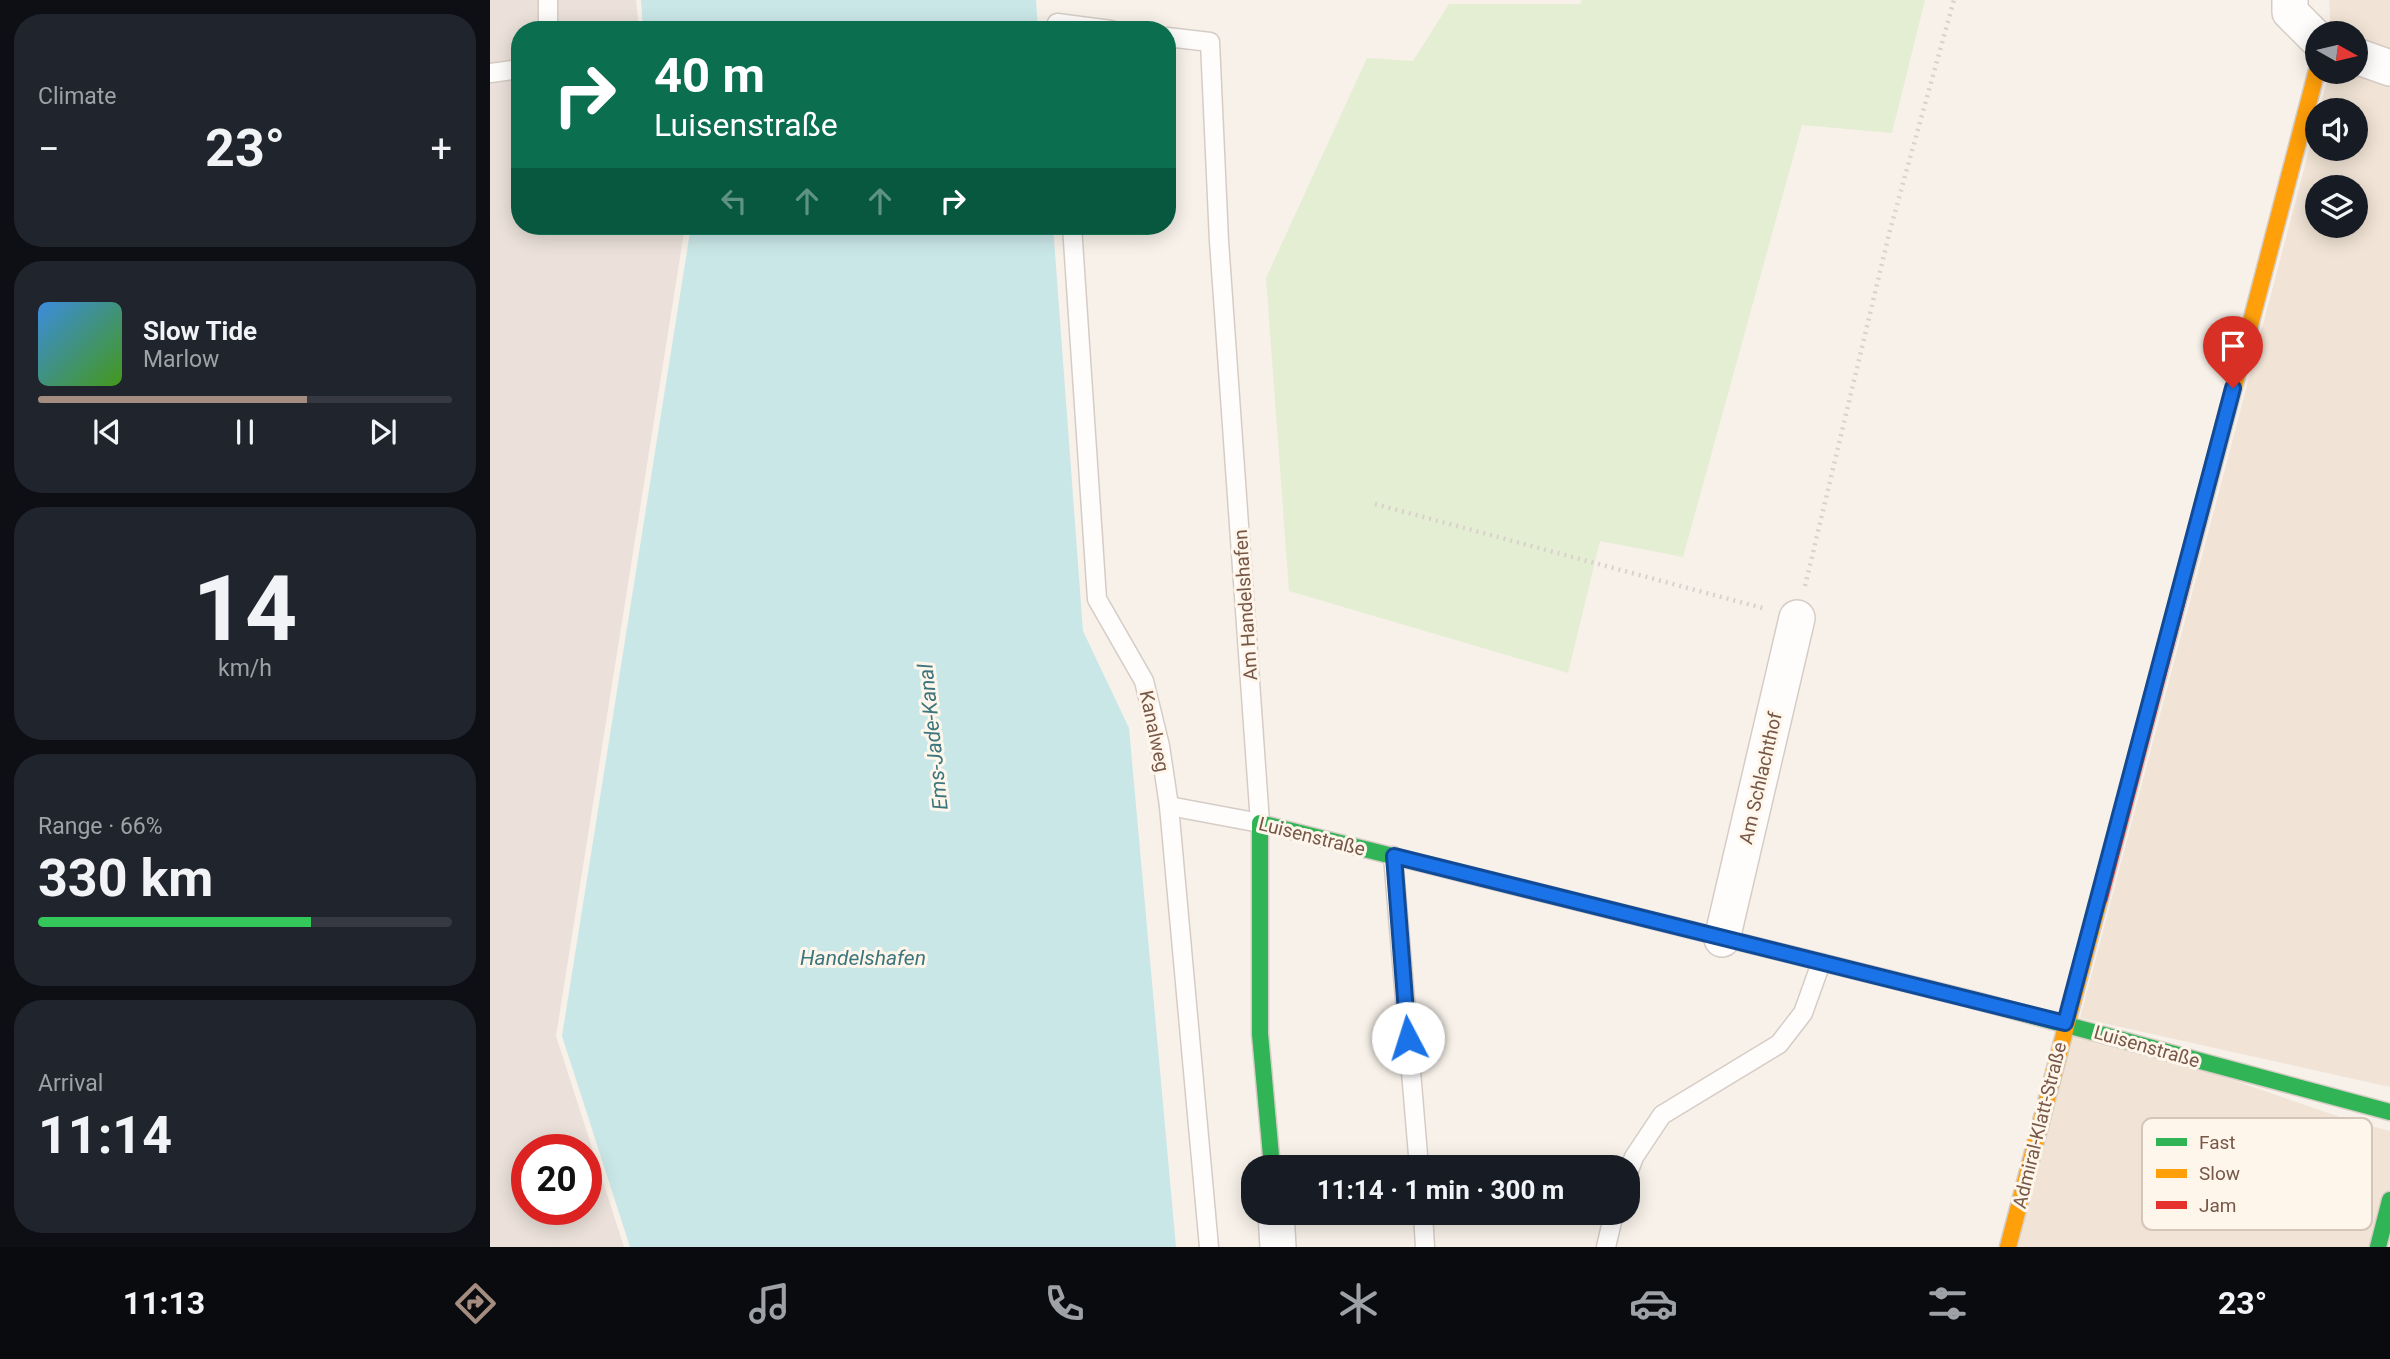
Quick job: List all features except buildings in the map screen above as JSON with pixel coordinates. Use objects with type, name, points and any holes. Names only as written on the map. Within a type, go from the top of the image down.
[{"type":"street","points":[[2290,0],[2290,12],[2305,27]]},
{"type":"street","points":[[2368,60],[2390,68]]},
{"type":"street","name":"Admiral-Klatt-Straße","points":[[2008,1247],[2313,84]]},
{"type":"street","name":"Am Schlachthof","points":[[1722,939],[1797,618]]},
{"type":"street","name":"Luisenstraße","points":[[1260,823],[2065,1023],[2390,1112]]},
{"type":"street","name":"Am Handelshafen","points":[[1260,823],[1260,1034],[1271,1155]]},
{"type":"street","points":[[2378,1247],[2390,1200]]},
{"type":"street","points":[[1277,1225],[1278,1247]]},
{"type":"lane","points":[[548,0],[548,21]]},
{"type":"lane","name":"Am Handelshafen","points":[[1176,38],[1210,43],[1219,241],[1260,823]]},
{"type":"lane","points":[[490,73],[511,70]]},
{"type":"lane","name":"Kanalweg","points":[[1073,235],[1097,599],[1144,681],[1160,746],[1169,806],[1209,1247]]},
{"type":"lane","name":"Luisenstraße","points":[[1169,806],[1260,823]]},
{"type":"lane","points":[[1394,856],[1418,1155]]},
{"type":"lane","points":[[1635,1155],[1662,1115],[1779,1044],[1803,1013],[1821,963]]},
{"type":"lane","points":[[1424,1225],[1426,1247]]},
{"type":"lane","points":[[1606,1247],[1611,1225]]},
{"type":"path","points":[[1375,504],[1797,618],[1890,230],[1954,0]]},
{"type":"shaded area","points":[[490,0],[636,0],[638,21],[511,21],[511,235],[684,235],[556,1036],[588,1134],[511,1134],[511,1225],[602,1225],[602,1179],[624,1247],[490,1247]]},
{"type":"shaded area","points":[[2329,0],[2390,0],[2390,1087],[2080,1018],[2306,161],[2368,161],[2368,98],[2322,98],[2327,84],[2368,84],[2368,21],[2330,21]]},
{"type":"shaded area","points":[[2063,1022],[2343,1118],[2142,1118],[2142,1230],[2372,1230],[2372,1126],[2390,1131],[2390,1247],[2008,1247]]},
{"type":"green space","points":[[1582,0],[1925,0],[1892,133],[1802,125],[1683,557],[1600,541],[1568,673],[1289,591],[1266,278],[1367,58],[1413,61],[1449,4],[1580,4]]},
{"type":"water","points":[[641,0],[1036,0],[1037,21],[642,21]]},
{"type":"water","name":"Handelshafen","points":[[690,235],[1054,235],[1083,631],[1129,728],[1176,1247],[630,1247],[602,1160],[602,1134],[594,1134],[562,1036]]},
{"type":"traffic: fast","points":[[1271,1155],[1260,1034],[1260,823],[1481,878]]},
{"type":"traffic: fast","points":[[1974,1000],[2390,1112]]},
{"type":"traffic: fast","points":[[2378,1247],[2390,1200]]},
{"type":"traffic: slow","points":[[2183,581],[2313,84]]},
{"type":"traffic: slow","points":[[1481,878],[1974,1000]]},
{"type":"traffic: slow","points":[[2008,1247],[2100,898]]},
{"type":"traffic: jam","points":[[2100,898],[2183,581]]},
{"type":"route","points":[[1408,1038],[1394,856],[2065,1023],[2233,388]]},
{"type":"water label","name":"Ems-Jade-Kanal","points":[[933,737]]}]
